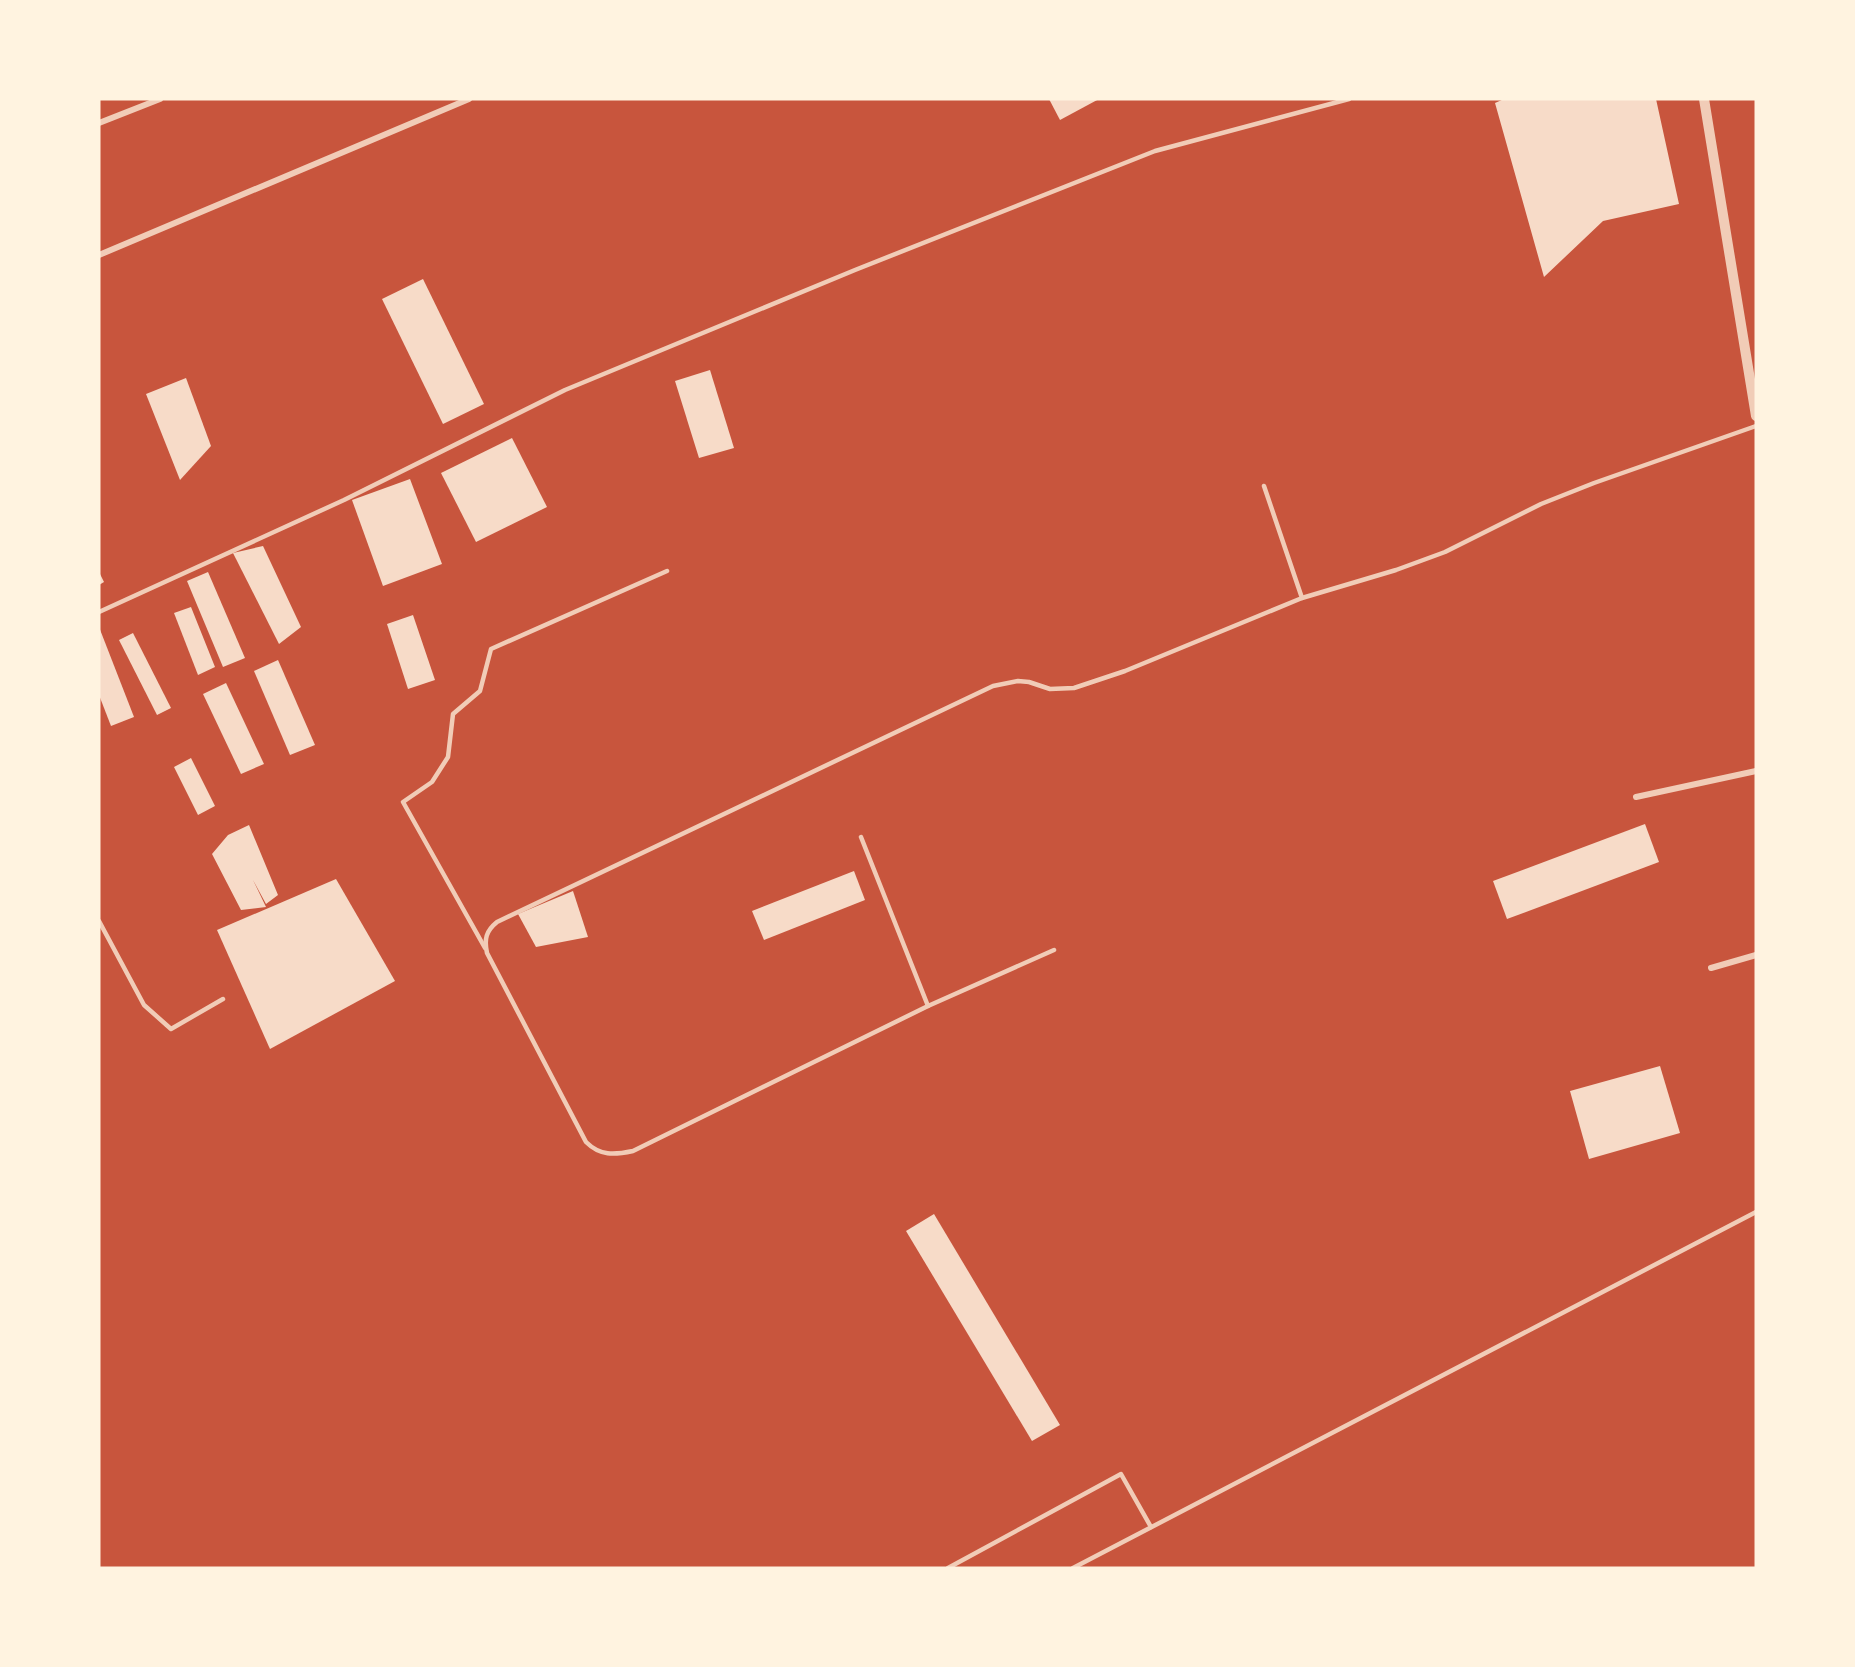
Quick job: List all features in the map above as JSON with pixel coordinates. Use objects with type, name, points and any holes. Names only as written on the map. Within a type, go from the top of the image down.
[{"type":"street","points":[[99,123],[160,99]]},
{"type":"street","points":[[99,255],[469,99]]},
{"type":"street","points":[[1704,99],[1756,416]]},
{"type":"street","points":[[1636,797],[1756,771]]},
{"type":"street","points":[[1710,968],[1756,955]]},
{"type":"lane","points":[[99,612],[344,500],[565,390],[844,274],[1155,152],[1349,99]]},
{"type":"lane","points":[[487,953],[486,935],[497,921],[993,686],[1018,681],[1050,689],[1074,688],[1125,671],[1302,598],[1396,570],[1445,552],[1541,504],[1594,483],[1756,426]]},
{"type":"lane","points":[[1264,486],[1302,598]]},
{"type":"lane","points":[[667,571],[491,649],[480,691],[453,714],[448,757],[432,782],[403,802],[487,953],[586,1142],[594,1150],[605,1154],[618,1154],[633,1150],[928,1006],[1054,950]]},
{"type":"lane","points":[[861,837],[928,1006]]},
{"type":"lane","points":[[99,921],[144,1005],[171,1029],[223,999]]},
{"type":"lane","points":[[1073,1568],[1756,1212]]},
{"type":"lane","points":[[948,1568],[1121,1474],[1151,1527]]},
{"type":"building","points":[[1049,99],[1099,99],[1060,120]]},
{"type":"building","points":[[1504,99],[1656,99],[1679,204],[1603,221],[1544,277],[1495,103]]},
{"type":"building","points":[[423,279],[484,404],[443,424],[382,299]]},
{"type":"building","points":[[710,370],[734,448],[699,458],[675,381]]},
{"type":"building","points":[[186,378],[211,446],[180,480],[146,394]]},
{"type":"building","points":[[512,438],[547,507],[476,542],[441,473]]},
{"type":"building","points":[[410,479],[442,564],[383,586],[352,500]]},
{"type":"building","points":[[263,546],[301,627],[279,644],[233,553]]},
{"type":"building","points":[[99,572],[104,582],[99,585]]},
{"type":"building","points":[[208,572],[245,658],[223,667],[187,581]]},
{"type":"building","points":[[191,607],[215,667],[198,675],[174,613]]},
{"type":"building","points":[[413,615],[435,680],[408,689],[387,624]]},
{"type":"building","points":[[99,627],[134,717],[111,726],[99,695]]},
{"type":"building","points":[[133,633],[171,708],[157,715],[119,640]]},
{"type":"building","points":[[278,660],[315,745],[290,755],[254,671]]},
{"type":"building","points":[[226,683],[264,764],[241,774],[203,694]]},
{"type":"building","points":[[191,758],[215,806],[198,815],[174,767]]},
{"type":"building","points":[[1645,824],[1659,862],[1507,919],[1493,881]]},
{"type":"building","points":[[249,825],[278,895],[266,904],[253,880],[266,907],[241,910],[212,854],[228,835]]},
{"type":"building","points":[[854,871],[865,900],[764,940],[752,911]]},
{"type":"building","points":[[336,879],[395,981],[270,1049],[217,930]]},
{"type":"building","points":[[573,891],[588,937],[536,947],[518,914]]},
{"type":"building","points":[[1660,1066],[1680,1133],[1589,1159],[1570,1091]]},
{"type":"building","points":[[934,1214],[1060,1425],[1032,1441],[906,1231]]}]
